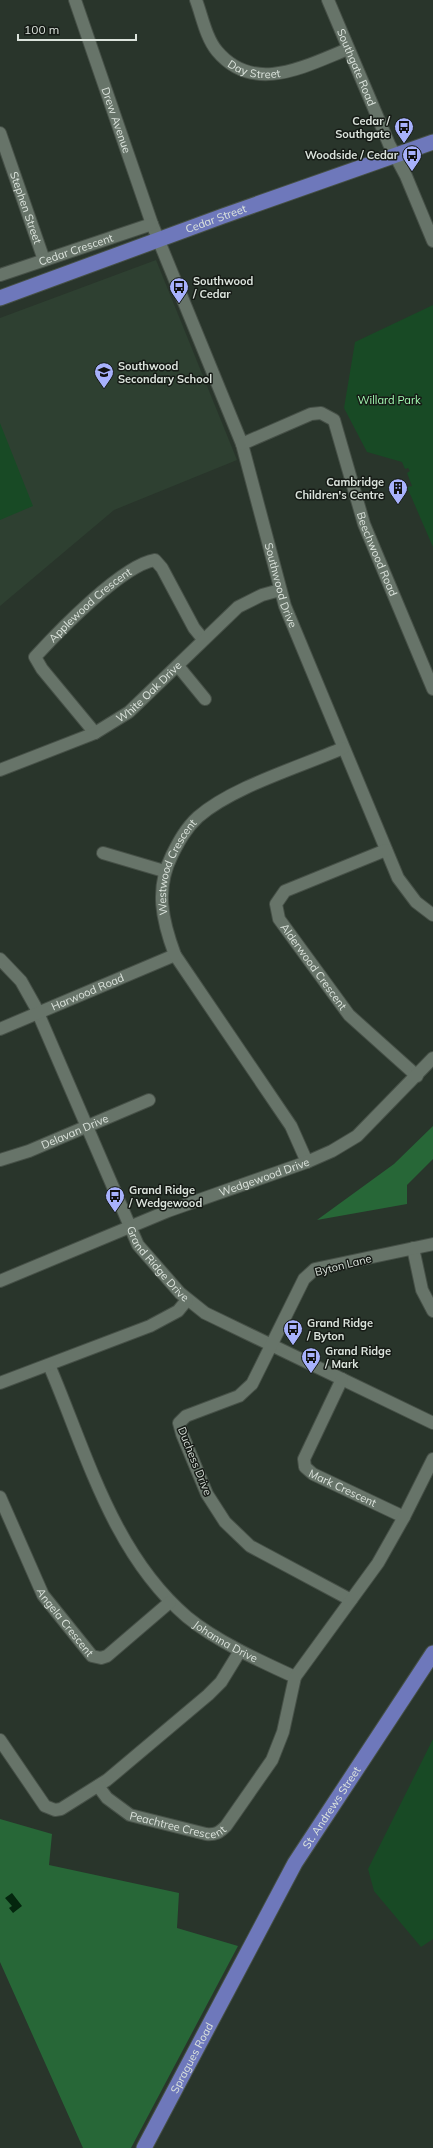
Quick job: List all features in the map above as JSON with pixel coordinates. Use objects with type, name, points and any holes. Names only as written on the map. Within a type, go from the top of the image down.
[{"type":"main road","name":"Cedar Street","points":[[0,298],[433,142]]},
{"type":"main road","name":"St. Andrews Street","points":[[240,1967],[295,1863],[433,1653]]},
{"type":"main road","name":"Spragues Road","points":[[144,2148],[240,1967]]},
{"type":"street","name":"Drew Avenue","points":[[75,0],[152,224],[160,240]]},
{"type":"street","name":"Day Street","points":[[196,0],[216,50],[231,64],[246,72],[262,75],[284,73],[348,49]]},
{"type":"street","name":"Southgate Road","points":[[328,0],[389,144],[396,155],[433,241]]},
{"type":"street","name":"Stephen Street","points":[[0,133],[44,260]]},
{"type":"street","name":"Cedar Crescent","points":[[0,275],[152,224]]},
{"type":"street","name":"Southwood Drive","points":[[160,240],[242,444],[280,590],[289,618],[398,878],[416,902],[433,915]]},
{"type":"street","name":"Beechwood Road","points":[[242,444],[311,414],[320,413],[329,415],[334,420],[364,524],[433,689]]},
{"type":"street","name":"Applewood Crescent","points":[[95,733],[42,669],[35,657],[107,588],[145,562],[155,560],[162,568],[194,628],[203,639]]},
{"type":"street","name":"White Oak Drive","points":[[0,770],[95,733],[129,712],[178,666],[203,639],[238,607],[262,595],[280,590]]},
{"type":"street","points":[[178,666],[205,699]]},
{"type":"street","name":"Westwood Crescent","points":[[307,1162],[291,1126],[175,955],[167,934],[163,915],[164,871],[181,836],[197,818],[217,803],[343,748]]},
{"type":"street","name":"Alderwood Crescent","points":[[386,850],[285,891],[276,904],[279,919],[349,1014],[417,1076]]},
{"type":"street","points":[[102,853],[164,871]]},
{"type":"street","name":"Harwood Road","points":[[0,1029],[175,955]]},
{"type":"street","name":"Grand Ridge Drive","points":[[0,959],[21,982],[38,1014],[130,1227],[143,1253],[187,1300],[205,1313],[433,1423]]},
{"type":"street","name":"Wedgewood Drive","points":[[0,1281],[168,1211],[307,1162],[332,1151],[357,1136],[433,1058]]},
{"type":"street","name":"Delavan Drive","points":[[0,1160],[29,1151],[149,1100]]},
{"type":"street","name":"Byton Lane","points":[[271,1345],[304,1279],[308,1274],[315,1270],[433,1244]]},
{"type":"street","points":[[413,1248],[422,1290],[433,1311]]},
{"type":"street","points":[[0,1383],[150,1326],[178,1311],[187,1300]]},
{"type":"street","name":"Duchess Drive","points":[[271,1345],[252,1384],[239,1396],[186,1416],[179,1423],[182,1434],[207,1494],[225,1522],[250,1546],[351,1600]]},
{"type":"street","name":"Johanna Drive","points":[[49,1365],[106,1502],[125,1543],[147,1575],[170,1602],[188,1618],[240,1651],[295,1677]]},
{"type":"street","name":"Mark Crescent","points":[[342,1379],[304,1459],[305,1466],[312,1474],[404,1517]]},
{"type":"street","points":[[295,1677],[378,1563],[404,1517],[433,1459]]},
{"type":"street","name":"Angela Crescent","points":[[0,1497],[43,1595],[92,1656],[101,1658],[107,1656],[170,1602]]},
{"type":"street","points":[[0,1740],[45,1806],[50,1810],[61,1808],[98,1786],[208,1695],[221,1682],[240,1651]]},
{"type":"street","name":"Peachtree Crescent","points":[[98,1786],[107,1798],[130,1815],[206,1834],[214,1835],[219,1833],[226,1826],[272,1760],[284,1732],[295,1677]]},
{"type":"shaded area","name":"Southwood Secondary School","points":[[156,260],[237,460],[114,510],[0,606],[0,318]]},
{"type":"shaded area","points":[[12,1893],[22,1906],[13,1913],[9,1908],[12,1906],[5,1898]]},
{"type":"green space","name":"Willard Park","points":[[433,305],[433,547],[407,487],[412,486],[407,473],[410,471],[408,468],[405,469],[402,462],[367,452],[344,408],[355,342]]},
{"type":"green space","points":[[0,423],[33,506],[0,520]]},
{"type":"green space","points":[[433,1126],[433,1159],[407,1185],[407,1204],[317,1220],[394,1164]]},
{"type":"green space","points":[[433,1739],[433,1939],[421,1947],[374,1891],[368,1869]]},
{"type":"green space","points":[[0,1819],[52,1834],[49,1865],[179,1893],[177,1928],[238,1946],[131,2148],[83,2148],[0,1962]]},
{"type":"place","name":"Cedar / Southgate","points":[[404,144]]},
{"type":"place","name":"Woodside / Cedar","points":[[412,172]]},
{"type":"place","name":"Southwood / Cedar","points":[[179,304]]},
{"type":"place","name":"Southwood Secondary School","points":[[104,389]]},
{"type":"place","name":"Cambridge Children's Centre","points":[[398,505]]},
{"type":"place","name":"Grand Ridge / Wedgewood","points":[[115,1213]]},
{"type":"place","name":"Grand Ridge / Byton","points":[[293,1346]]},
{"type":"place","name":"Grand Ridge / Mark","points":[[311,1374]]}]
